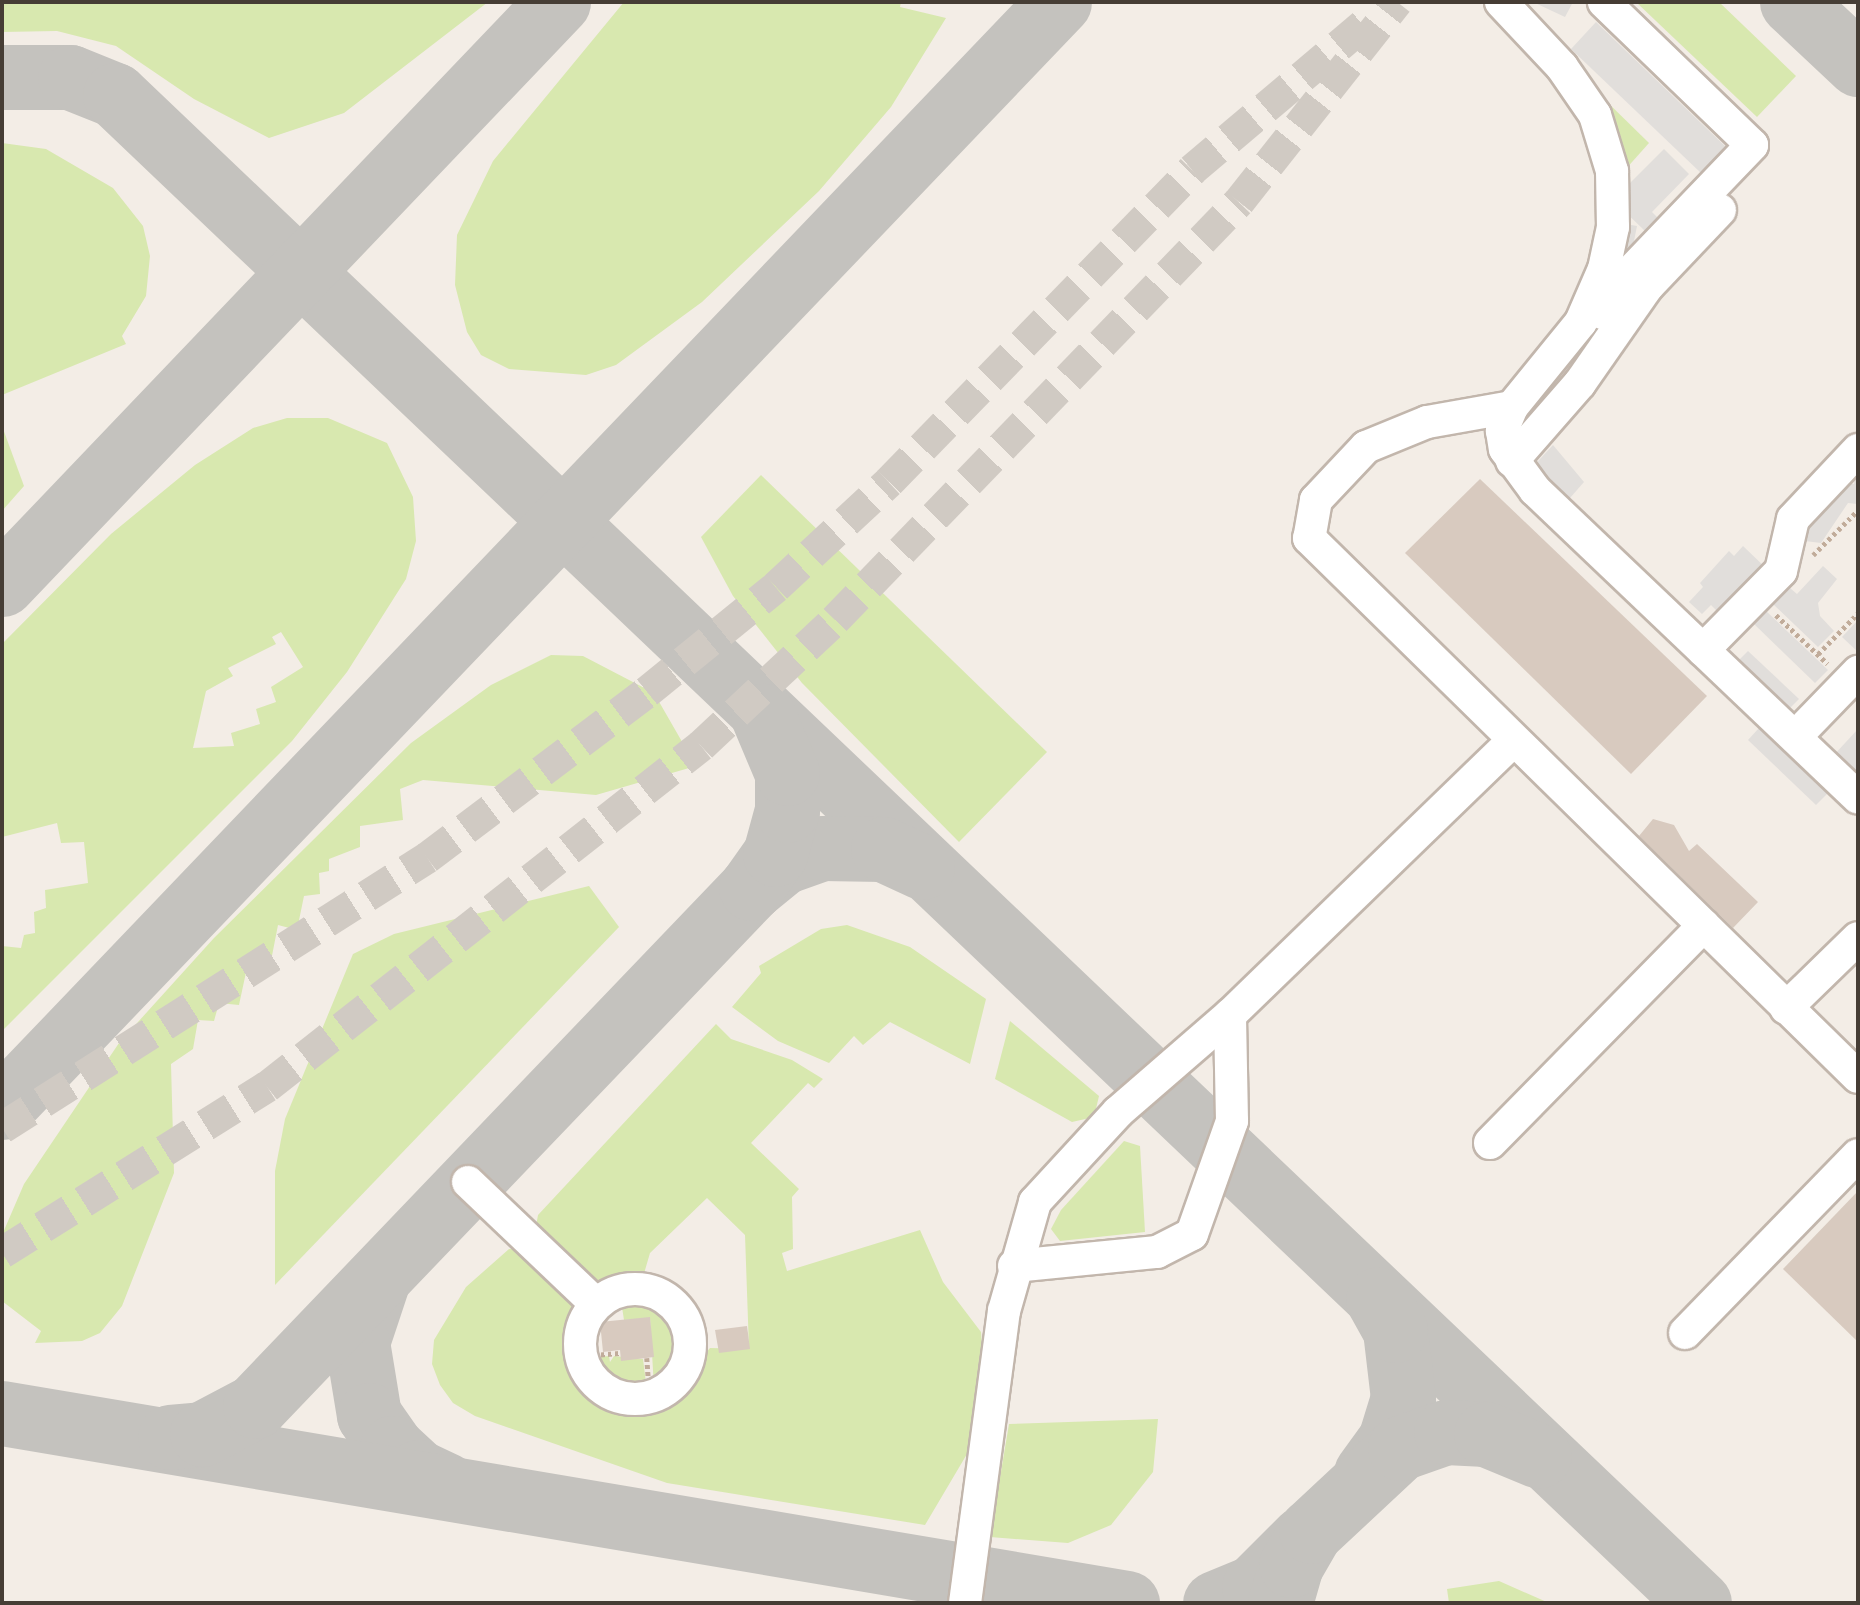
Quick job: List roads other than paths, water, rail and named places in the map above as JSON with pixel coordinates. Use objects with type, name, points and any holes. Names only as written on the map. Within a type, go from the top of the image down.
[{"type":"lane","points":[[1501,2],[1562,67],[1595,115],[1612,193],[1604,269],[1581,322],[1512,407],[1502,431],[1508,455],[1703,650],[1858,798]]},
{"type":"lane","points":[[1508,455],[1516,421],[1571,362],[1615,288],[1752,145],[1604,2]]},
{"type":"lane","points":[[1508,455],[1580,383],[1647,288],[1720,210]]},
{"type":"lane","points":[[1512,407],[1381,438],[1316,500],[1306,528],[1322,555],[1858,1077]]},
{"type":"lane","points":[[1703,650],[1781,571],[1793,519],[1858,450]]},
{"type":"lane","points":[[1804,746],[1855,684]]},
{"type":"lane","points":[[965,1603],[970,1529],[1014,1266],[1034,1202],[1118,1112],[1230,1015],[1513,741]]},
{"type":"lane","points":[[1490,1143],[1704,925]]},
{"type":"lane","points":[[1786,1008],[1858,938]]},
{"type":"lane","points":[[1014,1266],[1157,1252],[1192,1234],[1232,1122],[1230,1015]]},
{"type":"lane","points":[[1685,1333],[1858,1155]]},
{"type":"lane","points":[[468,1182],[595,1303]]},
{"type":"lane","points":[[645,1291],[669,1299],[686,1317],[692,1343],[687,1365],[677,1380],[650,1397],[631,1399],[599,1387],[580,1356],[582,1327],[595,1303],[645,1291]]},
{"type":"tunnel","points":[[2,1253],[267,1087],[701,746],[835,620],[1239,202],[1397,2]]},
{"type":"tunnel","points":[[2,1128],[427,858],[647,692],[776,587],[889,482],[1192,170],[1366,23]]}]
